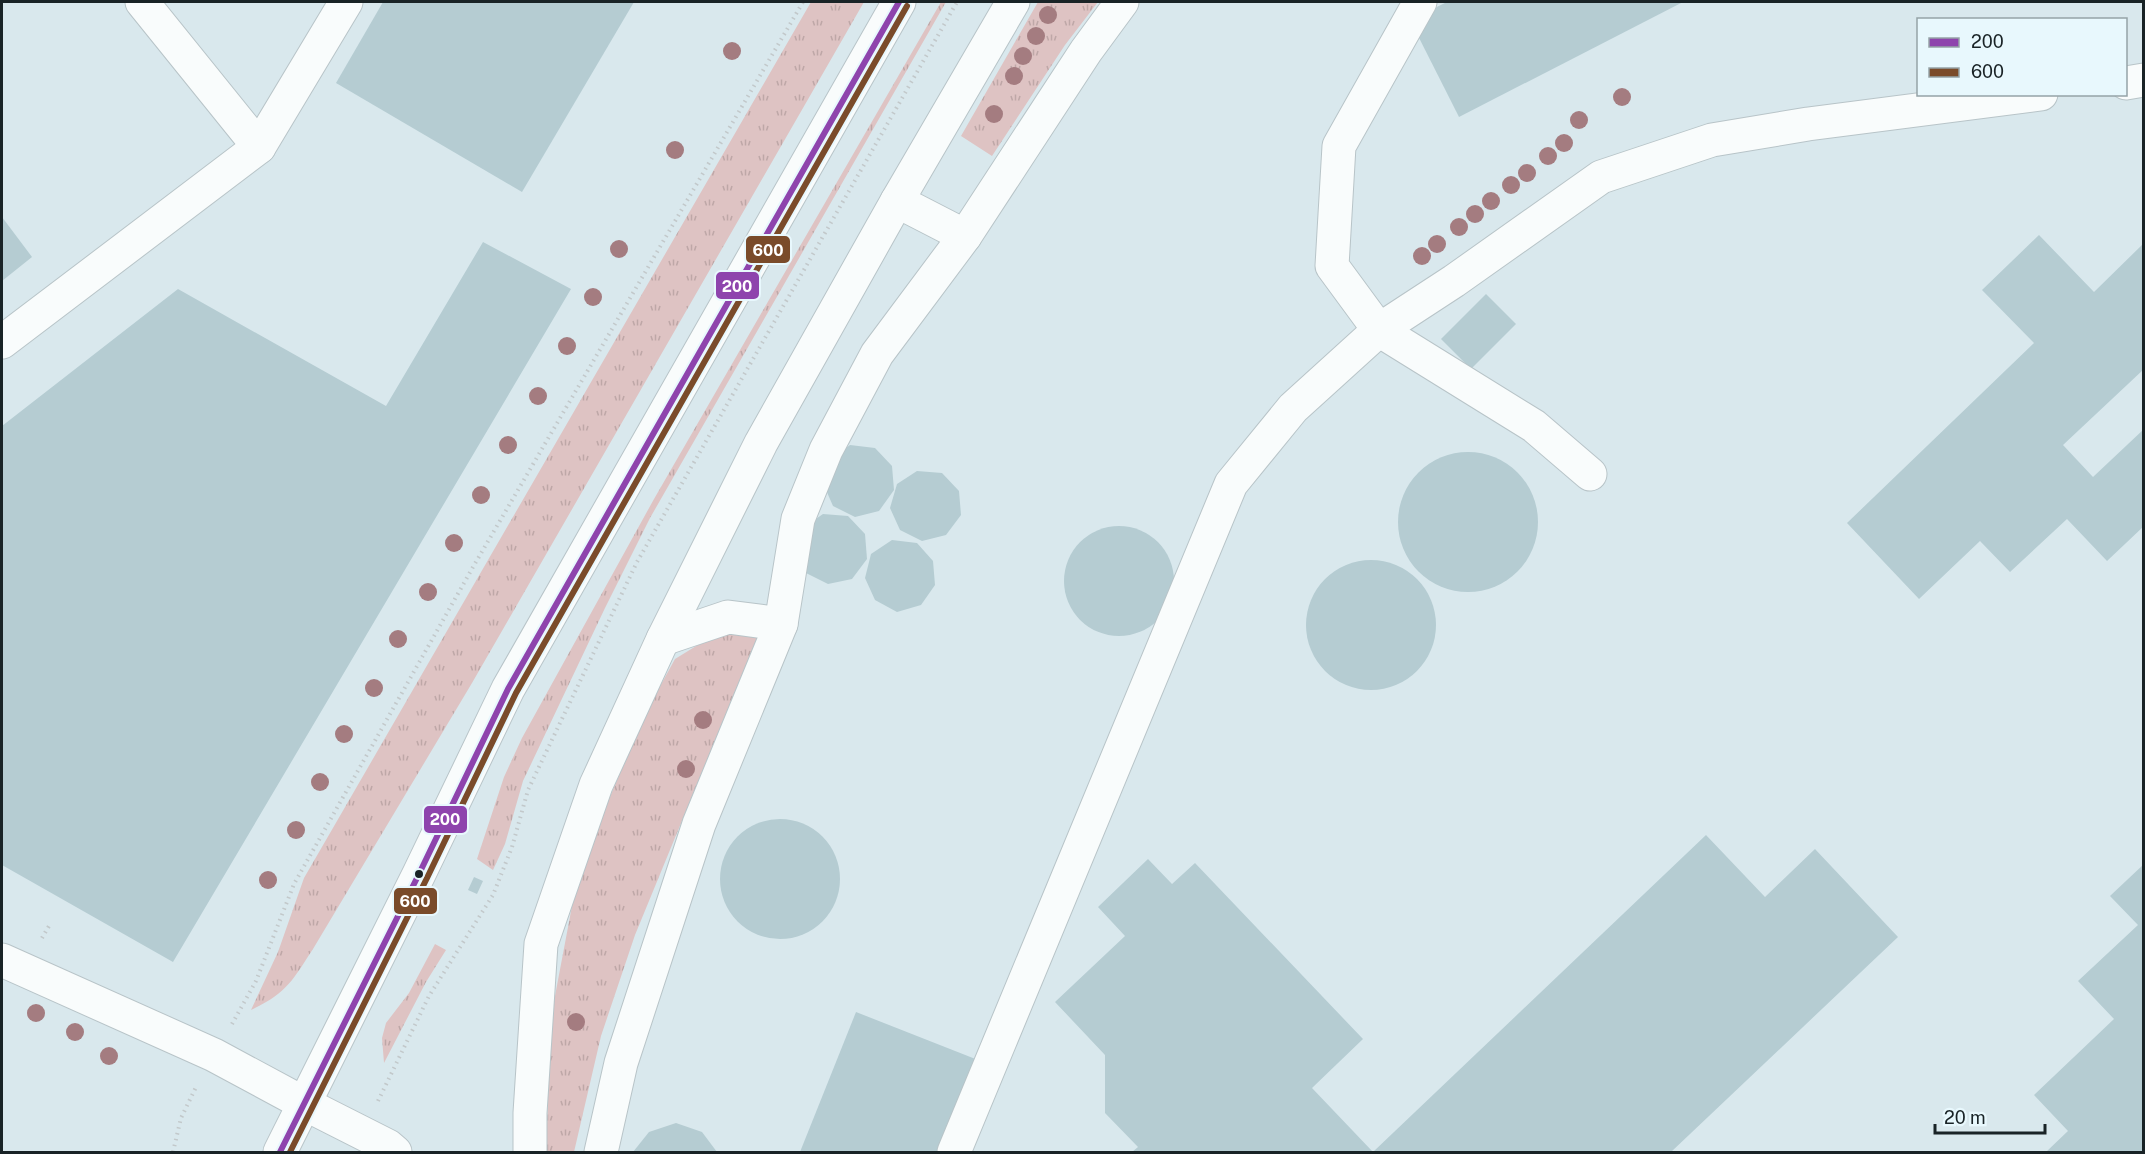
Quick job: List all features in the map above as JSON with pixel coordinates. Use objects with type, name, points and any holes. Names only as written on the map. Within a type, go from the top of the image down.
[{"type":"main road","points":[[142,2],[259,147]]},
{"type":"main road","points":[[2,342],[259,147],[346,2]]},
{"type":"main road","points":[[280,1152],[419,874],[508,689],[899,2]]},
{"type":"main road","points":[[530,1152],[530,1113],[541,944],[596,786],[663,639],[761,443],[897,201],[1013,2]]},
{"type":"main road","points":[[601,1152],[621,1063],[699,824],[781,624],[798,519],[826,450],[877,354],[965,236],[1086,51],[1122,2]]},
{"type":"main road","points":[[1420,2],[1339,146],[1332,266],[1379,330],[1534,426],[1590,474]]},
{"type":"main road","points":[[2127,83],[2144,80]]},
{"type":"main road","points":[[954,1152],[1231,484],[1293,408],[1379,330],[1454,281],[1602,177],[1712,140],[1808,124],[2025,96]]},
{"type":"main road","points":[[897,201],[965,236]]},
{"type":"main road","points":[[663,639],[728,617],[781,624]]},
{"type":"main road","points":[[2,960],[214,1055],[388,1146],[395,1152]]},
{"type":"path","points":[[173,1152],[181,1118],[256,981],[294,884],[479,557],[803,2]]},
{"type":"path","points":[[387,1084],[429,996],[493,895],[512,848],[528,790],[637,562],[957,2]]},
{"type":"path","points":[[42,938],[49,926]]},
{"type":"green space","points":[[811,2],[864,2],[472,683],[313,949],[300,970],[281,992],[251,1010],[278,952],[304,878]]},
{"type":"green space","points":[[941,2],[946,2],[650,518],[523,781],[505,844],[493,870],[477,859],[504,777],[522,738],[654,499]]},
{"type":"green space","points":[[1038,2],[1098,2],[1065,45],[992,156],[961,136]]},
{"type":"green space","points":[[738,632],[758,636],[635,935],[601,1036],[574,1152],[546,1152],[551,1017],[572,906],[597,827],[647,710],[675,659],[714,635]]},
{"type":"green space","points":[[435,944],[446,950],[426,982],[384,1063],[382,1038],[386,1023],[409,993]]},
{"type":"building","points":[[383,2],[634,2],[522,192],[336,83]]},
{"type":"building","points":[[1447,2],[1683,2],[1459,117],[1410,20]]},
{"type":"building","points":[[2,217],[32,257],[2,281]]},
{"type":"building","points":[[2039,235],[2094,292],[2144,243],[2144,369],[2063,445],[2093,477],[2144,429],[2144,526],[2107,561],[2067,519],[2010,572],[1980,541],[1919,599],[1847,523],[2034,343],[1982,290]]},
{"type":"building","points":[[483,242],[571,289],[173,962],[2,865],[2,426],[178,289],[386,406]]},
{"type":"building","points":[[1486,294],[1516,324],[1471,369],[1441,339]]},
{"type":"building","points":[[850,445],[875,448],[892,466],[894,490],[879,511],[855,517],[833,506],[823,483],[830,460]]},
{"type":"building","points":[[1468,452],[1495,457],[1518,472],[1533,495],[1538,522],[1533,549],[1518,572],[1495,587],[1468,592],[1441,587],[1418,572],[1403,549],[1398,522],[1403,495],[1418,472],[1441,457]]},
{"type":"building","points":[[917,471],[942,473],[959,491],[961,515],[946,535],[922,541],[900,530],[890,508],[897,484]]},
{"type":"building","points":[[823,514],[848,516],[865,534],[867,559],[852,579],[828,584],[806,573],[803,528]]},
{"type":"building","points":[[1119,526],[1140,530],[1158,542],[1170,560],[1174,581],[1170,602],[1158,620],[1140,632],[1119,636],[1098,632],[1080,620],[1068,602],[1064,581],[1068,560],[1080,542],[1098,530]]},
{"type":"building","points":[[892,540],[917,543],[933,561],[935,585],[921,605],[897,612],[875,600],[865,578],[871,554]]},
{"type":"building","points":[[1371,560],[1396,565],[1417,579],[1431,600],[1436,625],[1431,650],[1417,671],[1396,685],[1371,690],[1346,685],[1325,671],[1311,650],[1306,625],[1311,600],[1325,579],[1346,565]]},
{"type":"building","points":[[780,819],[803,823],[823,836],[836,856],[840,879],[836,902],[823,922],[803,935],[780,939],[757,935],[737,922],[724,902],[720,879],[724,856],[737,836],[757,823]]},
{"type":"building","points":[[1706,835],[1765,897],[1815,849],[1898,937],[1671,1152],[1373,1152]]},
{"type":"building","points":[[1148,859],[1172,884],[1195,863],[1363,1039],[1312,1088],[1373,1152],[1132,1152],[1138,1147],[1105,1113],[1105,1055],[1055,1002],[1125,936],[1098,907]]},
{"type":"building","points":[[2144,864],[2144,1152],[2046,1152],[2068,1131],[2034,1095],[2114,1019],[2078,981],[2138,925],[2110,896]]},
{"type":"building","points":[[474,877],[483,881],[477,894],[468,890]]},
{"type":"building","points":[[856,1012],[978,1060],[941,1152],[800,1152]]},
{"type":"building","points":[[676,1123],[702,1132],[717,1152],[633,1152],[649,1132]]},
{"type":"transit line","name":"200","points":[[280,1152],[419,874],[508,689],[899,2]]},
{"type":"transit line","name":"600","points":[[290,1152],[427,878],[516,693],[907,6]]}]
